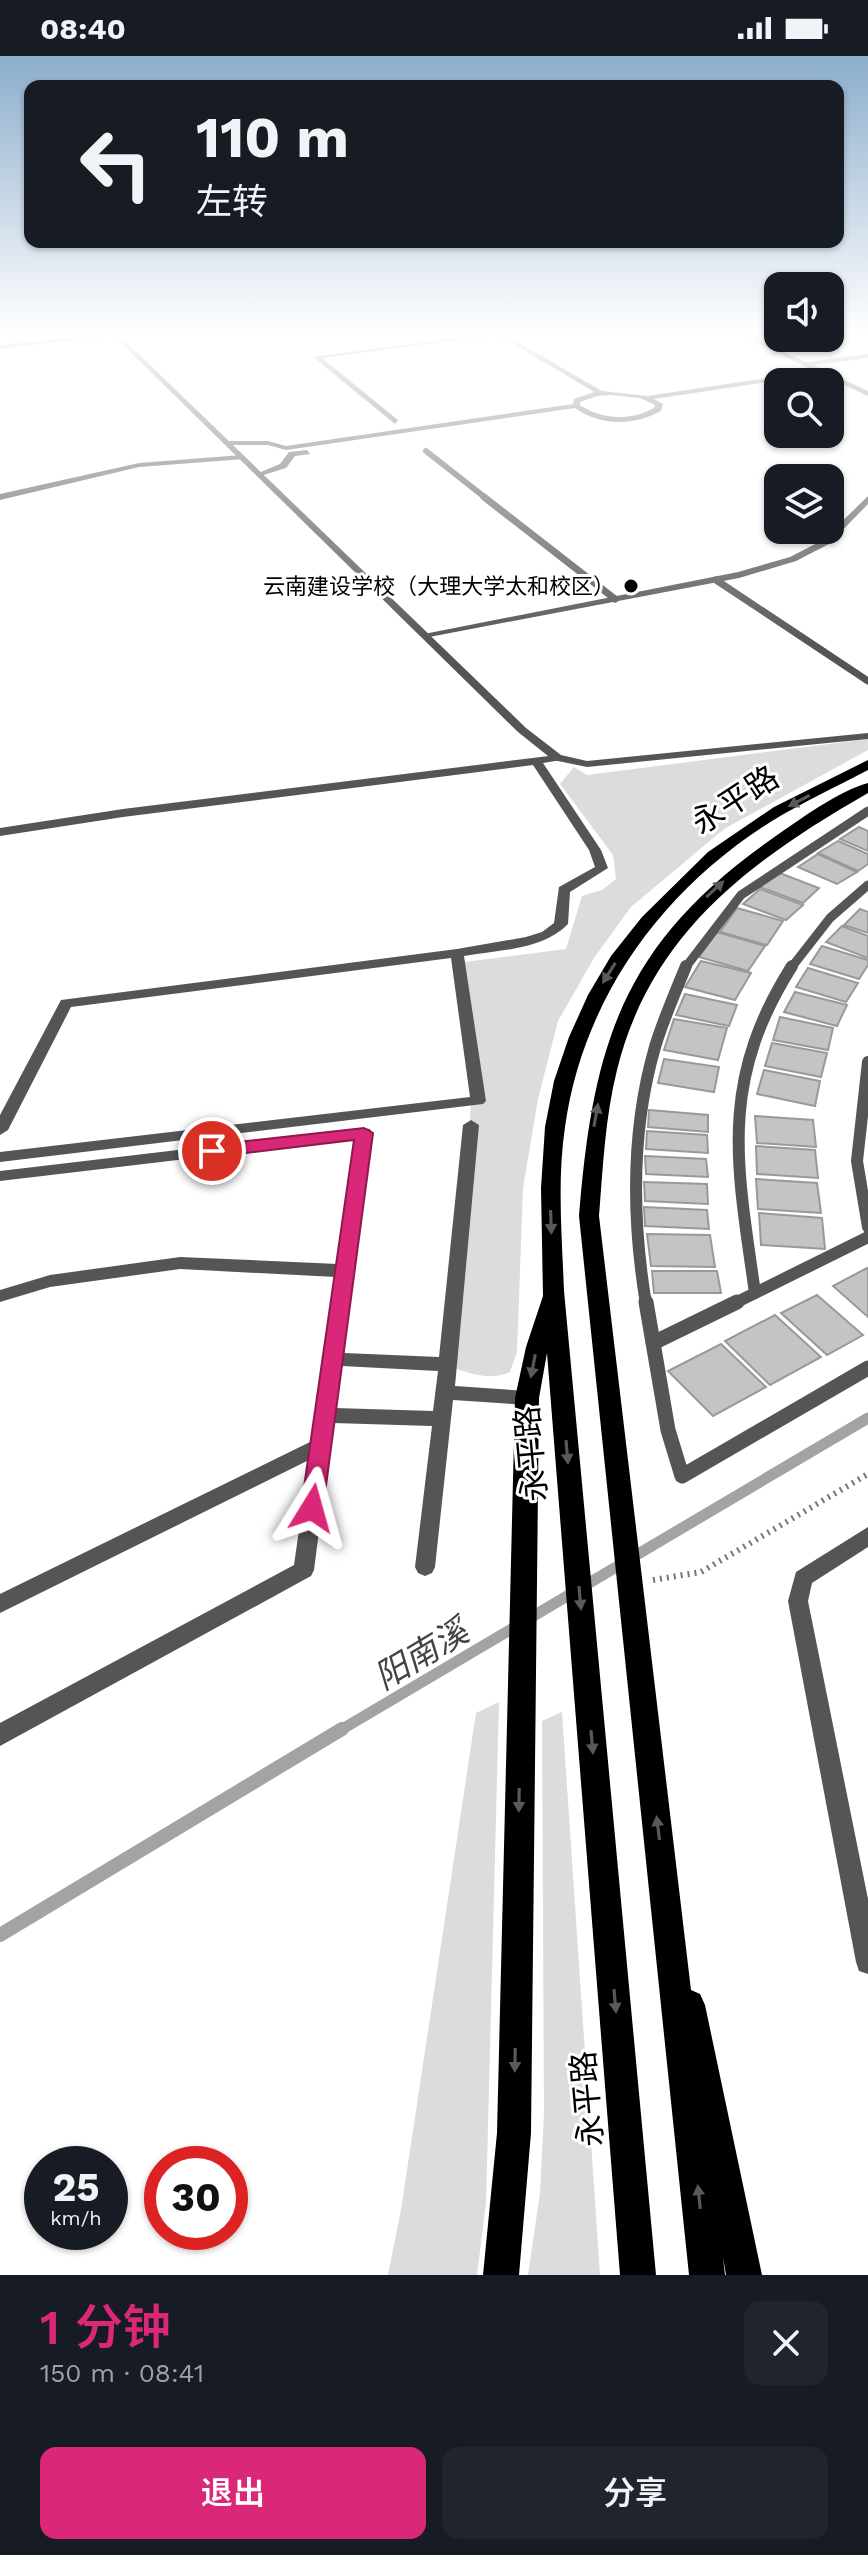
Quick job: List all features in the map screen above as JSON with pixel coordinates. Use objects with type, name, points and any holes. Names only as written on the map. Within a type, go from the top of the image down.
[{"type":"main road","name":"永平路","points":[[638,2275],[553,1291],[550,1197],[555,1124],[583,1023],[604,979],[656,907],[719,851],[752,827],[868,764]]},
{"type":"main road","name":"永平路","points":[[707,2275],[589,1216],[591,1161],[604,1076],[632,1003],[654,959],[677,926],[716,886],[752,858],[811,818],[868,787]]},
{"type":"main road","points":[[501,2275],[514,2133],[527,1398],[553,1291]]},
{"type":"main road","points":[[663,1879],[744,2275]]},
{"type":"street","points":[[223,440],[522,730],[557,758]]},
{"type":"street","points":[[227,443],[268,443],[286,448],[344,440]]},
{"type":"street","points":[[260,474],[283,466],[292,454],[396,440]]},
{"type":"street","points":[[0,497],[139,465],[242,457]]},
{"type":"street","points":[[424,635],[716,580],[793,559],[826,542],[868,499]]},
{"type":"street","points":[[0,832],[123,813],[557,758],[603,764],[868,736]]},
{"type":"street","points":[[0,1130],[66,1003],[457,953],[547,935],[561,924],[564,890],[602,868],[595,850],[536,761]]},
{"type":"street","points":[[0,1157],[478,1101],[457,953]]},
{"type":"street","points":[[425,1567],[471,1125]]},
{"type":"street","points":[[0,1176],[364,1133],[304,1570],[0,1735]]},
{"type":"street","points":[[0,1296],[50,1281],[180,1263],[346,1271]]},
{"type":"street","points":[[334,1359],[447,1364]]},
{"type":"street","points":[[445,1392],[527,1398]]},
{"type":"street","points":[[325,1415],[442,1419]]},
{"type":"street","points":[[0,1604],[320,1446]]},
{"type":"street","points":[[868,1536],[803,1578],[798,1601],[868,1962]]},
{"type":"lane","points":[[426,451],[615,599]]},
{"type":"lane","points":[[716,580],[868,681]]},
{"type":"lane","points":[[868,811],[741,895],[686,965],[655,1046],[638,1125],[636,1198],[645,1296],[668,1430],[682,1476],[868,1368]]},
{"type":"lane","points":[[755,1293],[738,1169],[741,1085],[767,1008],[810,937],[846,900],[868,885]]},
{"type":"lane","points":[[868,1062],[863,1144],[857,1161],[868,1227]]},
{"type":"lane","points":[[653,1343],[868,1237]]},
{"type":"path","points":[[630,1582],[701,1572],[868,1474]]},
{"type":"shaded area","points":[[868,739],[868,750],[724,829],[631,907],[594,958],[558,1021],[538,1099],[523,1188],[517,1352],[510,1372],[497,1376],[457,1369],[454,1355],[471,1105],[464,962],[566,949],[582,896],[602,890],[616,879],[613,855],[560,784],[574,767],[587,775]]},
{"type":"shaded area","points":[[499,1702],[486,2203],[477,2275],[388,2275],[401,2210],[476,1713]]},
{"type":"shaded area","points":[[562,1712],[600,2275],[528,2275],[540,2193],[544,2112],[542,1721]]},
{"type":"building","points":[[859,827],[868,831],[868,851],[840,839]]},
{"type":"building","points":[[838,841],[868,854],[868,864],[858,871],[818,853]]},
{"type":"building","points":[[818,854],[857,872],[837,884],[798,867]]},
{"type":"building","points":[[777,872],[819,888],[803,903],[760,887]]},
{"type":"building","points":[[760,889],[803,905],[786,920],[743,904]]},
{"type":"building","points":[[737,908],[783,921],[767,945],[720,932]]},
{"type":"building","points":[[860,909],[868,912],[868,933],[844,925]]},
{"type":"building","points":[[842,926],[868,936],[868,958],[826,942]]},
{"type":"building","points":[[717,932],[765,946],[748,971],[699,957]]},
{"type":"building","points":[[822,946],[868,960],[868,965],[859,979],[810,964]]},
{"type":"building","points":[[701,961],[751,973],[735,1000],[685,987]]},
{"type":"building","points":[[808,968],[858,983],[846,1002],[796,987]]},
{"type":"building","points":[[795,992],[847,1005],[837,1026],[784,1012]]},
{"type":"building","points":[[685,994],[737,1005],[729,1026],[676,1015]]},
{"type":"building","points":[[780,1017],[833,1028],[828,1050],[773,1040]]},
{"type":"building","points":[[674,1019],[727,1028],[718,1060],[664,1050]]},
{"type":"building","points":[[772,1043],[827,1053],[821,1077],[765,1066]]},
{"type":"building","points":[[664,1059],[719,1067],[714,1092],[658,1083]]},
{"type":"building","points":[[764,1070],[820,1081],[815,1106],[757,1094]]},
{"type":"building","points":[[649,1110],[708,1115],[708,1132],[648,1127]]},
{"type":"building","points":[[755,1116],[813,1120],[816,1147],[757,1143]]},
{"type":"building","points":[[647,1131],[707,1135],[708,1153],[646,1149]]},
{"type":"building","points":[[756,1146],[815,1150],[818,1178],[757,1174]]},
{"type":"building","points":[[645,1156],[706,1159],[708,1177],[646,1174]]},
{"type":"building","points":[[756,1179],[817,1183],[821,1213],[758,1209]]},
{"type":"building","points":[[644,1182],[707,1184],[708,1204],[645,1201]]},
{"type":"building","points":[[644,1207],[707,1210],[709,1229],[645,1226]]},
{"type":"building","points":[[759,1213],[822,1218],[825,1249],[761,1245]]},
{"type":"building","points":[[647,1234],[710,1235],[715,1267],[651,1266]]},
{"type":"building","points":[[868,1269],[868,1317],[833,1286]]},
{"type":"building","points":[[652,1271],[717,1271],[721,1293],[654,1293]]},
{"type":"building","points":[[817,1295],[863,1335],[827,1355],[781,1313]]},
{"type":"building","points":[[775,1315],[821,1357],[770,1385],[725,1341]]},
{"type":"building","points":[[721,1344],[766,1387],[713,1416],[668,1371]]},
{"type":"waterway","name":"阳南溪","points":[[339,1731],[868,1418]]},
{"type":"waterway","name":"阳南溪","points":[[0,1935],[342,1729]]},
{"type":"place","name":"云南建设学校（大理大学太和校区）","points":[[631,586]]},
{"type":"route","points":[[212,1151],[364,1133],[312,1508]]}]
